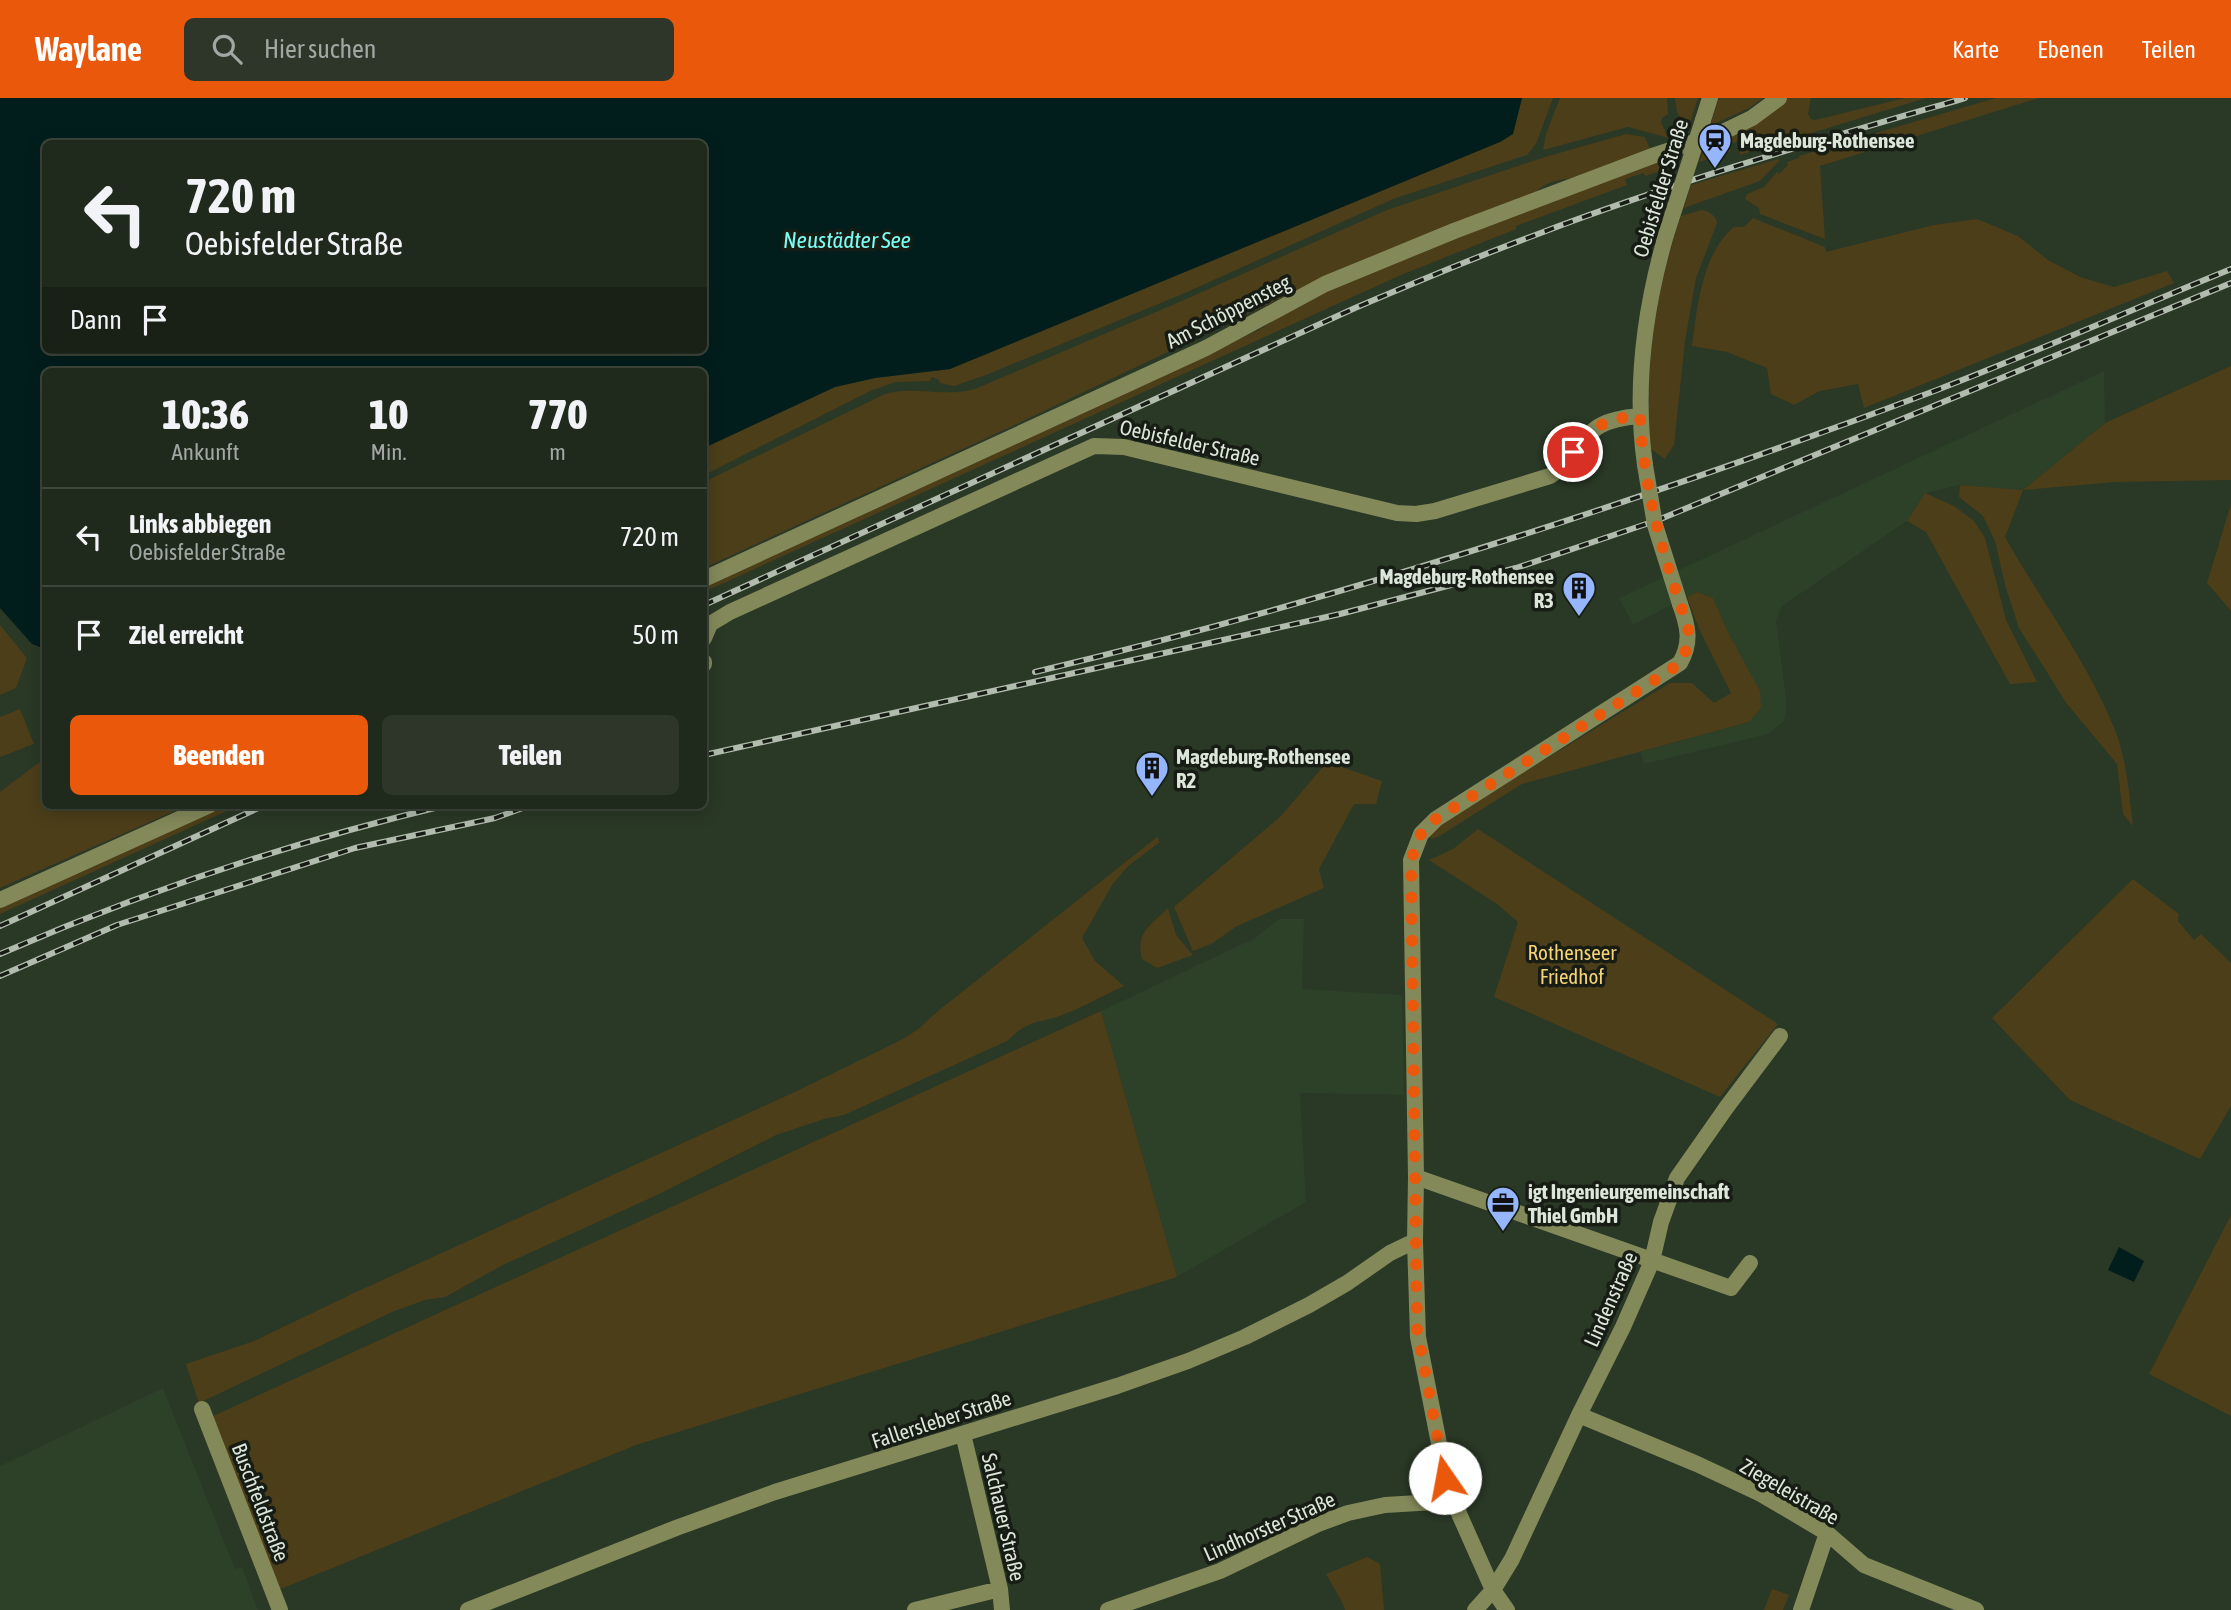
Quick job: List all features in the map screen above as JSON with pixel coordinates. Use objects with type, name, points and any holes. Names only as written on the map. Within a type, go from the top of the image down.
[{"type":"street","name":"Oebisfelder Straße","points":[[1507,1610],[1493,1590],[1452,1501],[1419,1346],[1415,1241],[1411,860],[1418,840],[1429,825],[1680,663],[1688,646],[1689,636],[1655,525],[1640,416],[1645,330],[1654,278],[1710,98]]},
{"type":"street","name":"Am Schöppensteg","points":[[707,578],[1206,348],[1325,285],[1503,212],[1729,130],[1760,113],[1779,98]]},
{"type":"street","name":"Oebisfelder Straße","points":[[707,633],[714,621],[730,612],[1094,446],[1124,447],[1397,513],[1416,514],[1435,511],[1550,476],[1559,470],[1584,438],[1598,426],[1614,418],[1640,416]]},
{"type":"street","points":[[0,900],[201,809]]},
{"type":"street","name":"Lindenstraße","points":[[1475,1610],[1493,1590],[1512,1559],[1623,1326],[1652,1261],[1661,1222],[1676,1178],[1780,1036]]},
{"type":"street","points":[[1416,1177],[1731,1288],[1750,1263]]},
{"type":"street","name":"Fallersleber Straße","points":[[468,1610],[763,1497],[1117,1385],[1208,1353],[1309,1305],[1390,1253],[1415,1241]]},
{"type":"street","name":"Buschfeldstraße","points":[[202,1409],[280,1610]]},
{"type":"street","name":"Ziegeleistraße","points":[[1579,1415],[1761,1494],[1827,1533],[1864,1565],[1976,1610]]},
{"type":"street","name":"Salchauer Straße","points":[[963,1434],[1000,1589],[1002,1610]]},
{"type":"street","name":"Lindhorster Straße","points":[[1108,1610],[1220,1572],[1308,1529],[1348,1513],[1385,1505],[1452,1501]]},
{"type":"street","points":[[1801,1610],[1827,1533]]},
{"type":"street","points":[[915,1610],[1000,1589]]},
{"type":"shaded area","points":[[2104,371],[2105,423],[2023,490],[1960,485],[1925,493],[1907,521],[1782,606],[1776,621],[1787,705],[1784,721],[1769,734],[1644,764],[1641,752],[1749,722],[1730,636],[1713,598],[1696,592],[1633,625],[1619,598]]},
{"type":"shaded area","points":[[1279,919],[1304,919],[1302,989],[1402,995],[1404,1095],[1300,1093],[1306,1202],[1177,1277],[1101,1011],[1255,938]]},
{"type":"shaded area","points":[[163,1388],[235,1569],[242,1567],[258,1610],[0,1610],[0,1466]]},
{"type":"green space","points":[[1522,98],[1553,98],[1536,144],[1527,155],[1393,199],[1185,293],[986,375],[954,386],[940,383],[932,377],[930,381],[896,382],[870,391],[707,473],[707,447],[835,387],[875,378],[950,369],[1513,134]]},
{"type":"green space","points":[[1560,98],[1667,98],[1668,114],[1662,118],[1661,123],[1669,138],[1628,127],[1543,150],[1546,134]]},
{"type":"green space","points":[[1675,98],[1698,98],[1688,128],[1677,112]]},
{"type":"green space","points":[[1719,98],[1763,98],[1749,108],[1710,126]]},
{"type":"green space","points":[[1788,98],[1811,98],[1808,114],[1815,120],[1905,98],[1926,98],[1740,155],[1749,138],[1746,134],[1742,134],[1736,142],[1704,148],[1705,143]]},
{"type":"green space","points":[[1996,98],[2039,98],[1820,166],[1825,239],[1760,214],[1759,208],[1745,199],[1747,194],[1764,187],[1777,172],[1779,174],[1788,165],[1787,162],[1799,156],[1857,139],[1859,144],[1871,142],[1869,135]]},
{"type":"green space","points":[[1626,134],[1645,137],[1650,149],[1575,178],[1548,184],[1535,193],[1329,275],[1019,423],[707,567],[707,481],[885,394],[975,389],[1387,210],[1545,157]]},
{"type":"green space","points":[[1731,147],[1730,152],[1699,162],[1703,152]]},
{"type":"green space","points":[[1682,150],[1676,166],[1625,179],[1627,185],[1516,226],[1516,229],[1401,275],[707,591],[707,584],[1257,331],[1314,296],[1396,260]]},
{"type":"green space","points":[[1780,160],[1760,181],[1684,208],[1691,185]]},
{"type":"green space","points":[[1701,210],[1712,214],[1717,223],[1696,278],[1685,341],[1674,445],[1665,459],[1651,449],[1649,419],[1651,360],[1658,302],[1681,216]]},
{"type":"green space","points":[[1753,218],[1825,247],[1826,252],[1934,225],[1977,219],[2018,236],[2048,260],[2080,277],[2114,287],[2167,271],[2174,283],[1864,408],[1858,384],[1820,391],[1794,405],[1771,394],[1767,368],[1727,352],[1692,346],[1703,282],[1715,251],[1734,227],[1744,227]]},
{"type":"green space","points":[[2231,366],[2231,480],[2115,482],[2023,490],[2105,423]]},
{"type":"green space","points":[[1960,485],[2023,490],[2005,537],[2078,656],[2104,705],[2122,753],[2133,826],[2123,814],[2117,764],[2067,704],[2019,628],[1995,541],[1983,516],[1959,497]]},
{"type":"green space","points":[[1925,493],[1954,506],[1974,521],[1985,538],[2006,620],[2037,682],[2010,684],[1926,532],[1907,521]]},
{"type":"green space","points":[[2231,504],[2231,611],[2207,583]]},
{"type":"green space","points":[[1697,592],[1713,598],[1760,691],[1761,708],[1749,722],[1522,784],[1431,839],[1434,827],[1670,683],[1692,683],[1714,703],[1731,693],[1699,629],[1687,597]]},
{"type":"green space","points":[[0,625],[27,658],[16,688],[0,695]]},
{"type":"green space","points":[[20,709],[34,744],[0,757],[0,717]]},
{"type":"green space","points":[[42,760],[42,809],[179,809],[0,888],[0,792]]},
{"type":"green space","points":[[1327,762],[1382,781],[1376,804],[1354,804],[1319,869],[1324,888],[1237,926],[1211,944],[1193,951],[1174,907],[1281,816]]},
{"type":"green space","points":[[210,809],[231,809],[0,914],[0,905]]},
{"type":"green space","name":"Rothenseer Friedhof","points":[[1478,829],[1778,1024],[1720,1097],[1494,997],[1518,922],[1497,904],[1429,860],[1453,849]]},
{"type":"green space","points":[[1157,837],[1160,842],[1128,866],[1112,885],[1082,938],[1095,961],[1124,986],[1066,1014],[1030,1024],[1007,1041],[844,1115],[776,1135],[657,1195],[503,1265],[445,1297],[425,1300],[392,1312],[199,1403],[186,1364],[254,1341],[799,1090],[901,1040],[917,1030]]},
{"type":"green space","points":[[2133,879],[2179,914],[2178,921],[2194,940],[2201,934],[2231,963],[2231,1106],[2200,1159],[2070,1100],[1992,1018]]},
{"type":"green space","points":[[1168,908],[1176,935],[1193,955],[1157,968],[1142,959],[1141,942],[1146,930]]},
{"type":"green space","points":[[1101,1011],[1177,1277],[636,1445],[278,1590],[213,1416]]},
{"type":"green space","points":[[2231,1215],[2231,1416],[2149,1374]]},
{"type":"green space","points":[[1367,1557],[1380,1564],[1384,1610],[1345,1610],[1326,1574]]},
{"type":"green space","points":[[1772,1589],[1789,1595],[1783,1610],[1764,1610]]},
{"type":"water","name":"Neustädter See","points":[[0,98],[1522,98],[1513,134],[1500,142],[950,369],[875,378],[835,387],[707,447],[707,368],[42,368],[42,648],[32,644],[0,608]]},
{"type":"water","points":[[2119,1247],[2144,1261],[2134,1282],[2108,1270]]},
{"type":"railway","points":[[707,604],[1355,308],[1469,261],[1590,215],[1696,179],[1965,98]]},
{"type":"railway","points":[[1035,672],[1264,613],[1603,509],[1937,390],[2231,269]]},
{"type":"railway","points":[[707,754],[1340,614],[1516,568],[1658,520],[2231,283]]},
{"type":"railway","points":[[0,926],[256,809]]},
{"type":"railway","points":[[0,954],[54,931],[220,870],[333,835],[431,809]]},
{"type":"railway","points":[[0,976],[117,925],[355,848],[495,818],[520,809]]},
{"type":"place","name":"Magdeburg-Rothensee","points":[[1715,170]]},
{"type":"place","name":"Magdeburg-Rothensee R3","points":[[1579,618]]},
{"type":"place","name":"Magdeburg-Rothensee R2","points":[[1152,798]]},
{"type":"place","name":"igt Ingenieurgemeinschaft Thiel GmbH","points":[[1503,1233]]},
{"type":"route","points":[[1445,1478],[1417,1329],[1411,860],[1421,834],[1429,825],[1464,800],[1672,669],[1680,663],[1688,646],[1688,626],[1655,525],[1640,416],[1604,422],[1584,438],[1573,452]]}]
